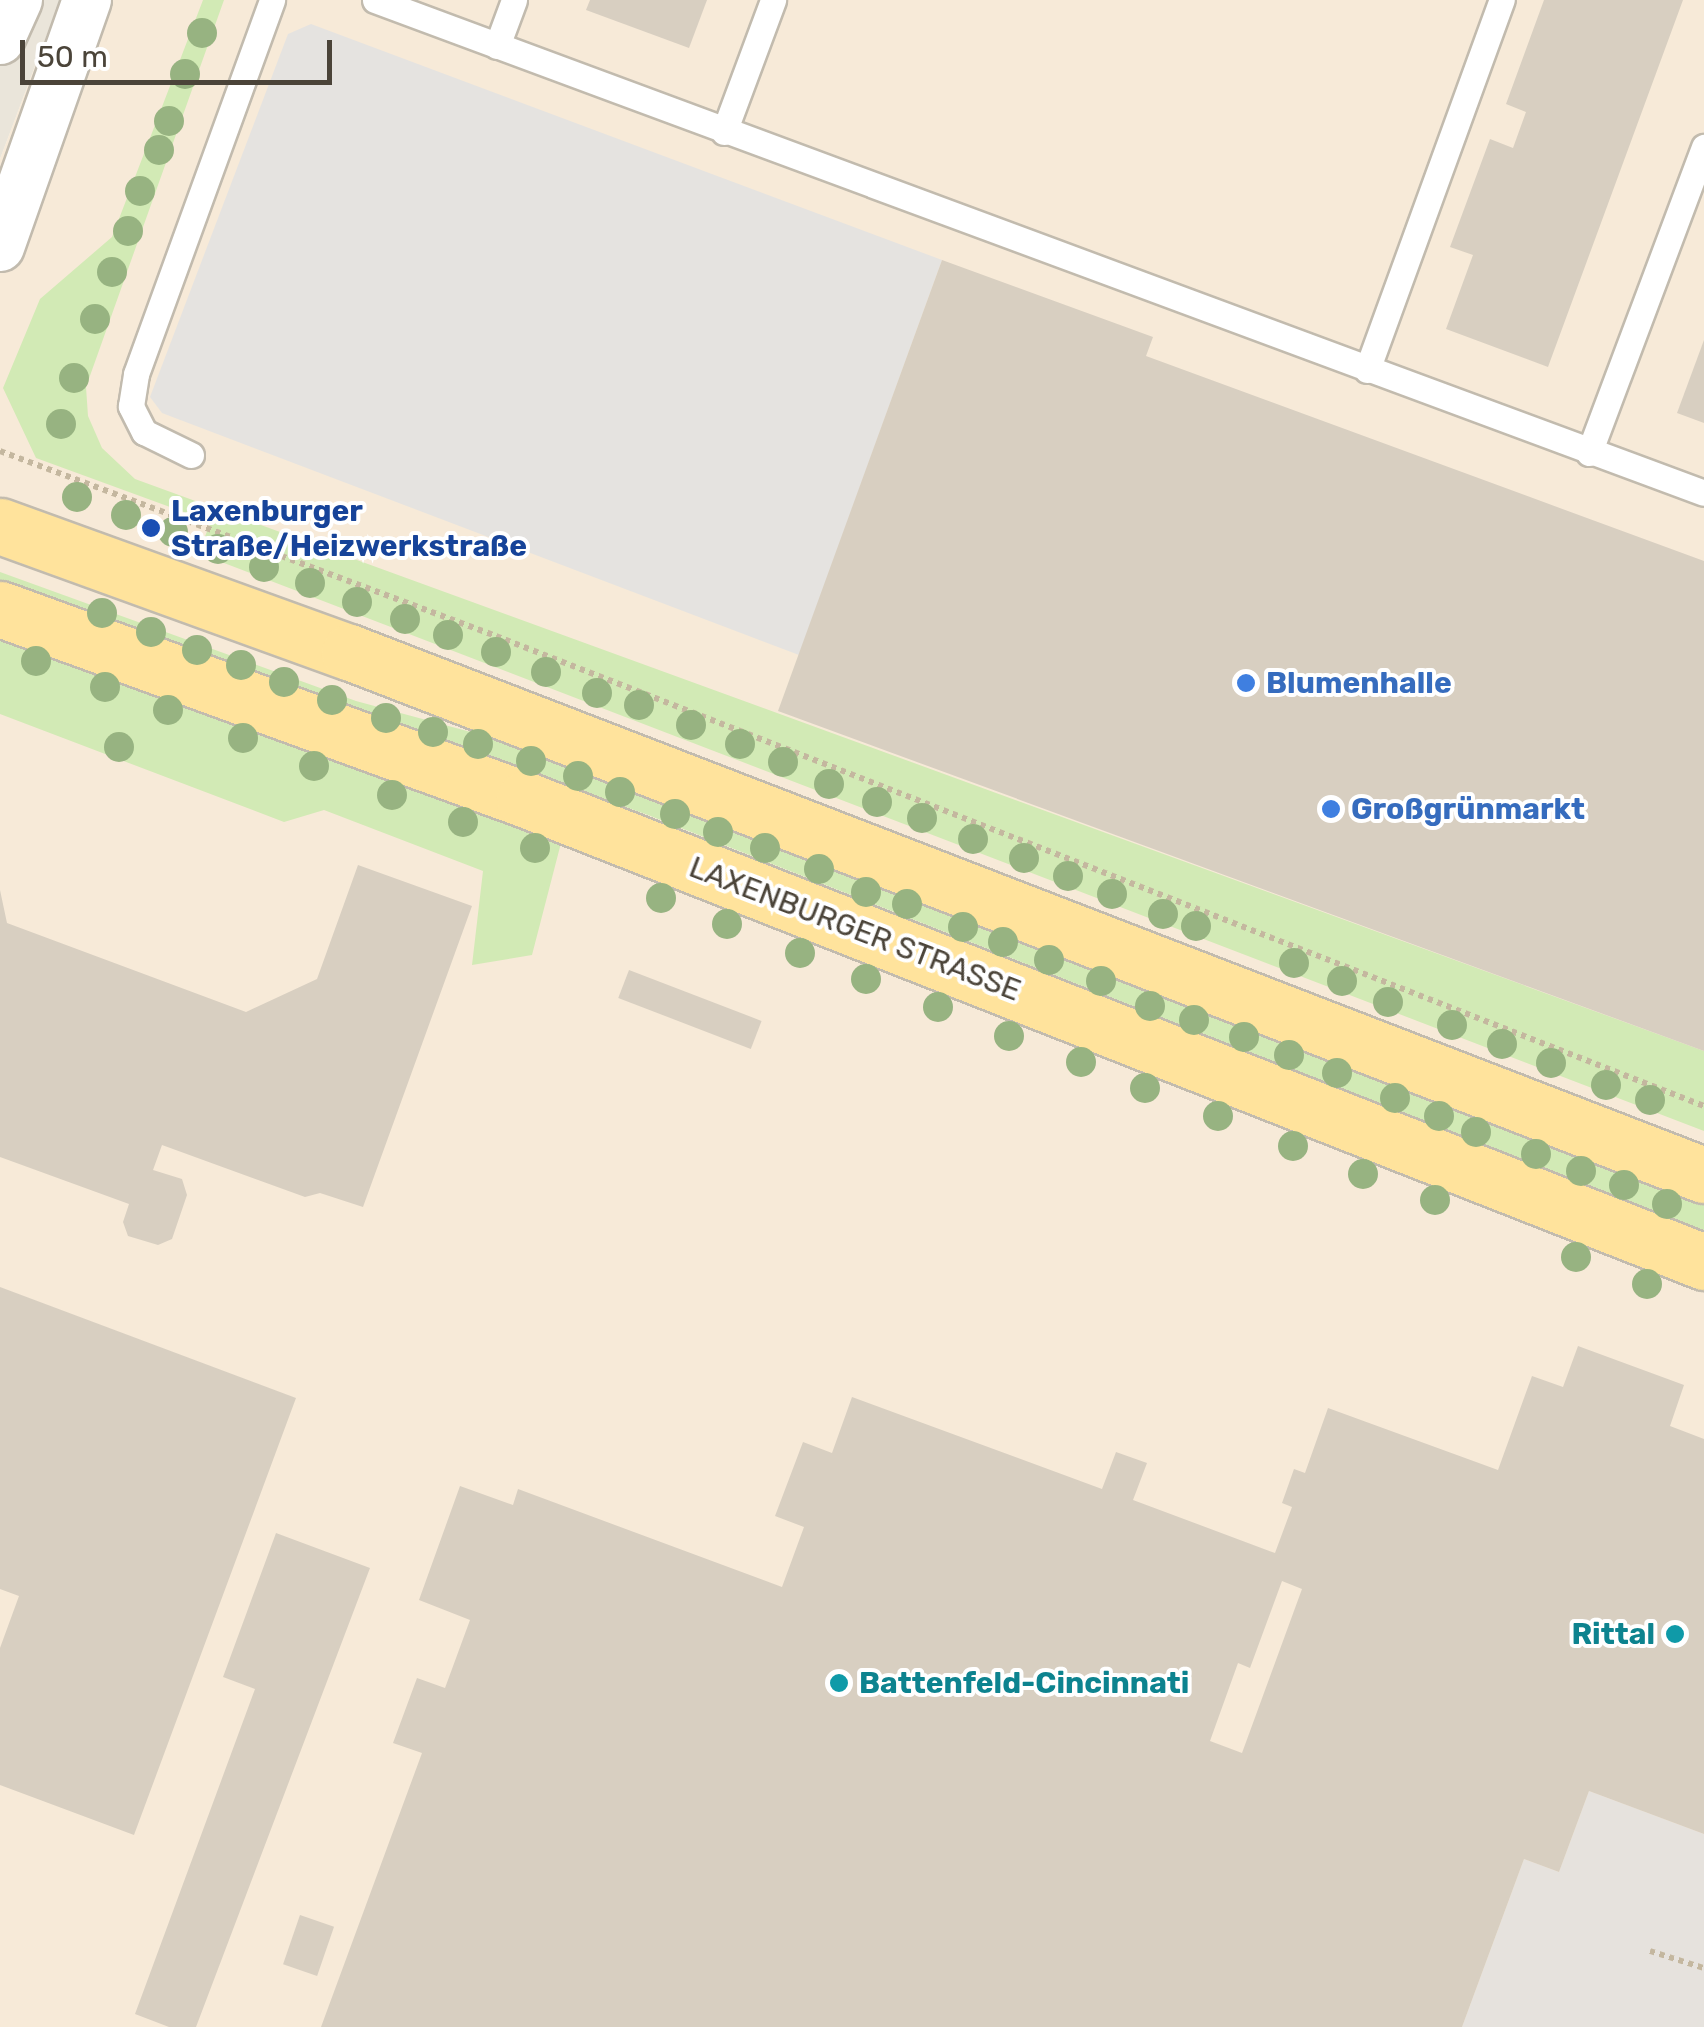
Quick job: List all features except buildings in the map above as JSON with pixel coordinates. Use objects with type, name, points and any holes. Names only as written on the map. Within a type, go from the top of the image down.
[{"type":"main road","points":[[0,526],[368,660],[1704,1176]]},
{"type":"main road","name":"LAXENBURGER STRASSE","points":[[0,609],[541,806],[1704,1262]]},
{"type":"street","points":[[0,247],[87,0]]},
{"type":"lane","points":[[191,455],[144,432],[131,406],[136,374],[272,0]]},
{"type":"lane","points":[[375,0],[1704,493]]},
{"type":"lane","points":[[496,46],[514,0]]},
{"type":"lane","points":[[724,132],[774,0]]},
{"type":"lane","points":[[1366,370],[1502,0]]},
{"type":"lane","points":[[1589,453],[1704,147]]},
{"type":"path","points":[[0,451],[496,636],[1704,1106]]},
{"type":"path","points":[[1650,1951],[1704,1968]]},
{"type":"shaded area","points":[[0,0],[60,0],[0,159]]},
{"type":"shaded area","points":[[60,0],[1704,0],[1704,2027],[0,2027],[0,159]]},
{"type":"shaded area","points":[[311,24],[942,260],[799,655],[162,413],[150,397],[288,34]]},
{"type":"shaded area","points":[[1589,1791],[1704,1834],[1704,2027],[1462,2027],[1524,1859],[1559,1872]]},
{"type":"green space","points":[[203,0],[224,0],[86,387],[88,416],[102,448],[135,479],[1704,1051],[1704,1131],[198,553],[211,522],[36,458],[3,388],[40,299],[112,237]]},
{"type":"green space","points":[[0,572],[356,701],[504,741],[1704,1201],[1704,1231],[648,815],[0,583]]},
{"type":"green space","points":[[0,635],[561,843],[532,955],[472,965],[483,871],[324,810],[284,822],[0,714]]},
{"type":"place","name":"Laxenburger Straße/Heizwerkstraße","points":[[151,528]]},
{"type":"place","name":"Blumenhalle","points":[[1246,683]]},
{"type":"place","name":"Großgrünmarkt","points":[[1331,809]]},
{"type":"place","name":"Rittal","points":[[1675,1634]]},
{"type":"place","name":"Battenfeld-Cincinnati","points":[[839,1683]]}]
